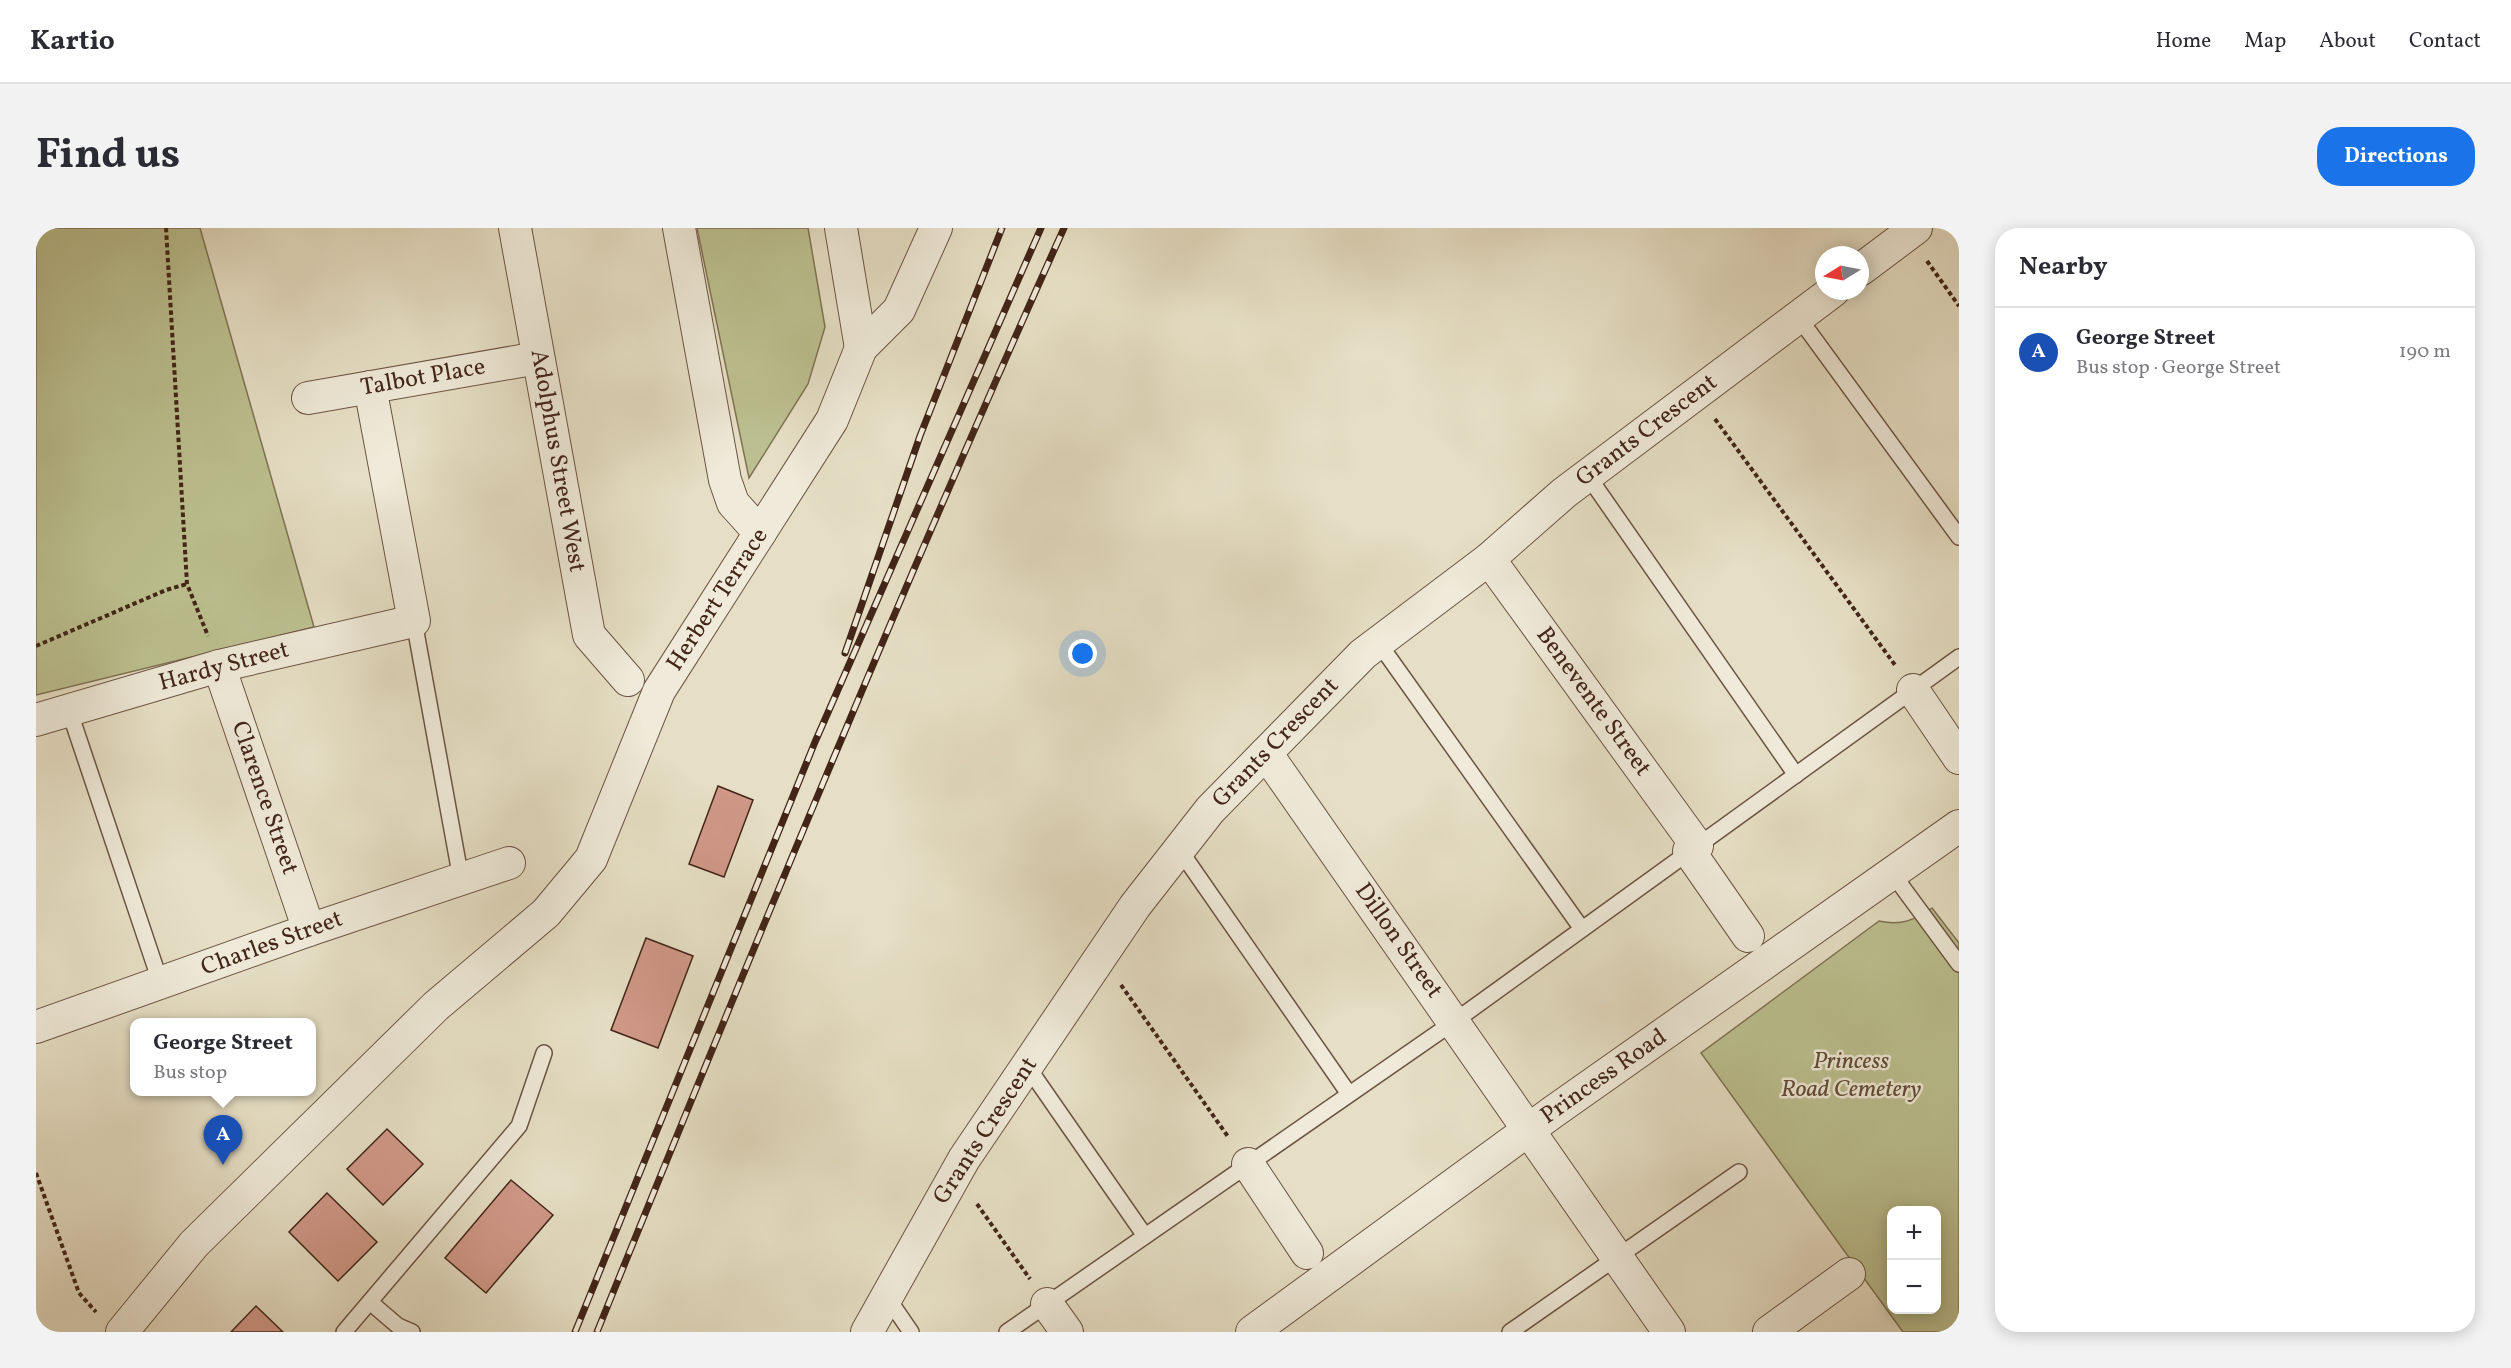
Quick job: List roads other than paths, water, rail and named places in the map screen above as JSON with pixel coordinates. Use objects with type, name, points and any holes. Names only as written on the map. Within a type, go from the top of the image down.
[{"type":"street","name":"Adolphus Street West","points":[[515,228],[589,635],[628,680]]},
{"type":"street","points":[[679,228],[725,480],[734,503],[760,533]]},
{"type":"street","points":[[841,228],[861,348]]},
{"type":"street","points":[[861,348],[899,310],[936,228]]},
{"type":"street","points":[[1869,263],[1912,231]]},
{"type":"street","name":"Grants Crescent","points":[[867,1332],[956,1174],[1135,906],[1210,810],[1363,654],[1489,559],[1588,476],[1822,300]]},
{"type":"street","name":"Herbert Terrace","points":[[122,1332],[194,1244],[436,1006],[546,913],[591,859],[659,691],[832,420],[861,348]]},
{"type":"street","name":"Talbot Place","points":[[308,398],[538,358]]},
{"type":"street","points":[[370,387],[414,621]]},
{"type":"street","name":"Benevente Street","points":[[1489,559],[1693,849],[1748,936]]},
{"type":"street","name":"Hardy Street","points":[[36,720],[219,666],[414,621]]},
{"type":"street","name":"Clarence Street","points":[[219,666],[309,930]]},
{"type":"street","points":[[1913,690],[1959,758]]},
{"type":"street","name":"Dillon Street","points":[[1266,753],[1455,1021],[1669,1332]]},
{"type":"street","name":"Princess Road","points":[[1256,1331],[1530,1130],[1959,826]]},
{"type":"street","name":"Charles Street","points":[[36,1028],[309,930],[509,863]]},
{"type":"street","points":[[1248,1164],[1307,1252]]},
{"type":"street","points":[[1769,1332],[1849,1274]]},
{"type":"street","points":[[1047,1304],[1067,1332]]},
{"type":"lane","points":[[1799,318],[1959,537]]},
{"type":"lane","points":[[1588,476],[1796,775]]},
{"type":"lane","points":[[414,621],[461,879]]},
{"type":"lane","points":[[1378,642],[1582,929]]},
{"type":"lane","points":[[1006,1332],[1455,1021],[1959,657]]},
{"type":"lane","points":[[69,710],[161,984]]},
{"type":"lane","points":[[1179,849],[1349,1094]]},
{"type":"lane","points":[[1892,873],[1959,964]]},
{"type":"lane","points":[[344,1332],[519,1126],[544,1053]]},
{"type":"lane","points":[[1027,1066],[1145,1236]]},
{"type":"lane","points":[[1510,1332],[1739,1172]]},
{"type":"lane","points":[[887,1297],[911,1332]]},
{"type":"lane","points":[[370,1302],[398,1326],[412,1332]]},
{"type":"railway","points":[[845,653],[920,436],[1002,228]]},
{"type":"railway","points":[[575,1332],[815,742],[1041,228]]},
{"type":"railway","points":[[597,1332],[825,778],[1064,228]]},
{"type":"place","name":"George Street","points":[[223,1165]]},
{"type":"park label","name":"Princess Road Cemetery","points":[[1851,1076]]}]
